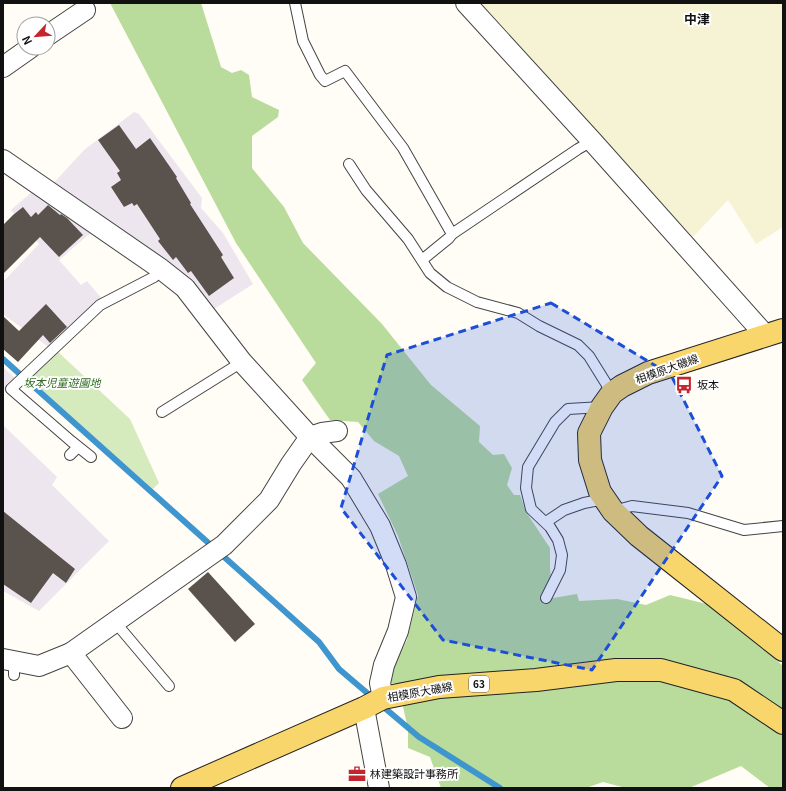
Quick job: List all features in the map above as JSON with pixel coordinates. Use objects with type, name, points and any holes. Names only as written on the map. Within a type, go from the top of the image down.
[{"type":"main road","name":"相模原大磯線","points":[[607,400],[622,386],[648,373],[775,333]]},
{"type":"main road","points":[[607,400],[589,433],[590,460],[600,492],[609,505],[639,536],[783,650]]},
{"type":"main road","name":"相模原大磯線","points":[[182,788],[364,708],[383,698],[439,687],[536,680],[616,670],[661,670],[734,690],[783,723]]},
{"type":"street","points":[[466,3],[592,141],[775,333]]},
{"type":"street","points":[[56,30],[85,10]]},
{"type":"street","points":[[3,67],[19,56]]},
{"type":"street","points":[[3,160],[161,269],[186,288],[242,362],[310,437],[351,478],[380,526],[396,565],[406,597],[398,631],[384,665],[380,684],[383,698]]},
{"type":"street","points":[[10,665],[39,666],[71,653],[217,550],[269,500],[310,437],[322,432],[337,431]]},
{"type":"street","points":[[71,653],[96,700],[122,718]]},
{"type":"street","points":[[364,708],[379,788]]},
{"type":"lane","points":[[295,3],[303,41],[326,84],[345,71],[403,148],[452,234]]},
{"type":"lane","points":[[422,260],[452,234],[592,141]]},
{"type":"lane","points":[[349,164],[366,190],[408,239],[430,273],[447,287],[477,302],[518,313],[539,326],[578,345],[589,356],[607,400],[568,409],[555,422],[528,467],[526,488],[531,509],[550,527],[558,540],[562,555],[560,570],[546,598]]},
{"type":"lane","points":[[91,457],[10,389],[100,305],[154,276],[161,269]]},
{"type":"lane","points":[[162,412],[242,362]]},
{"type":"lane","points":[[70,455],[78,447]]},
{"type":"lane","points":[[546,522],[564,510],[584,503],[632,506],[688,513],[744,530],[783,526]]},
{"type":"lane","points":[[115,622],[169,686]]},
{"type":"highlighted area","points":[[551,303],[671,375],[722,476],[592,670],[443,640],[341,508],[387,355]]},
{"type":"shaded area","points":[[487,3],[783,3],[783,227],[756,244],[728,200],[693,237],[479,8]]},
{"type":"shaded area","points":[[134,112],[139,114],[202,198],[201,208],[223,233],[253,284],[211,311],[51,186],[84,150]]},
{"type":"shaded area","points":[[33,191],[94,230],[59,260],[81,285],[87,281],[102,299],[50,348],[4,315],[3,316],[3,282],[39,244],[11,210]]},
{"type":"shaded area","points":[[3,367],[15,378],[3,392]]},
{"type":"shaded area","points":[[3,425],[57,477],[52,485],[109,541],[39,611],[3,591]]},
{"type":"green space","points":[[110,3],[201,3],[221,67],[232,73],[241,70],[249,75],[252,97],[279,110],[278,117],[252,136],[252,168],[284,207],[303,243],[382,324],[431,385],[480,426],[479,442],[493,455],[504,454],[512,468],[507,485],[514,495],[520,495],[526,512],[550,548],[553,598],[577,594],[579,601],[617,599],[646,605],[670,595],[715,606],[783,666],[783,788],[770,788],[741,766],[689,788],[626,788],[603,782],[586,788],[441,788],[430,757],[408,748],[408,729],[398,684],[391,683],[395,663],[407,640],[418,595],[398,536],[378,494],[408,476],[399,456],[374,441],[358,422],[330,420],[302,380],[316,363],[236,243]]},
{"type":"green space","name":"坂本児童遊園地","points":[[57,351],[130,419],[159,483],[153,489],[28,378]]},
{"type":"building","points":[[119,125],[136,149],[150,138],[177,177],[176,178],[191,203],[190,204],[223,255],[221,257],[234,278],[209,296],[191,271],[188,273],[176,257],[173,260],[158,241],[160,239],[137,204],[134,206],[132,203],[124,207],[111,187],[121,180],[117,173],[120,171],[98,140]]},
{"type":"building","points":[[48,205],[60,215],[61,214],[67,218],[83,235],[59,257],[40,237],[3,274],[3,225],[23,207],[31,217],[36,212],[38,215]]},
{"type":"building","points":[[46,304],[67,327],[50,343],[43,335],[18,362],[3,349],[3,316],[19,331]]},
{"type":"building","points":[[3,511],[75,569],[66,583],[53,573],[31,603],[3,584]]},
{"type":"building","points":[[208,572],[255,624],[235,642],[188,589]]},
{"type":"waterway","points":[[3,359],[319,642],[339,669],[373,698]]},
{"type":"waterway","points":[[380,704],[419,737],[500,788]]},
{"type":"place","name":"坂本","points":[[684,385]]},
{"type":"place","name":"林建築設計事務所","points":[[357,774]]},
{"type":"district","name":"中津","points":[[697,19]]}]
